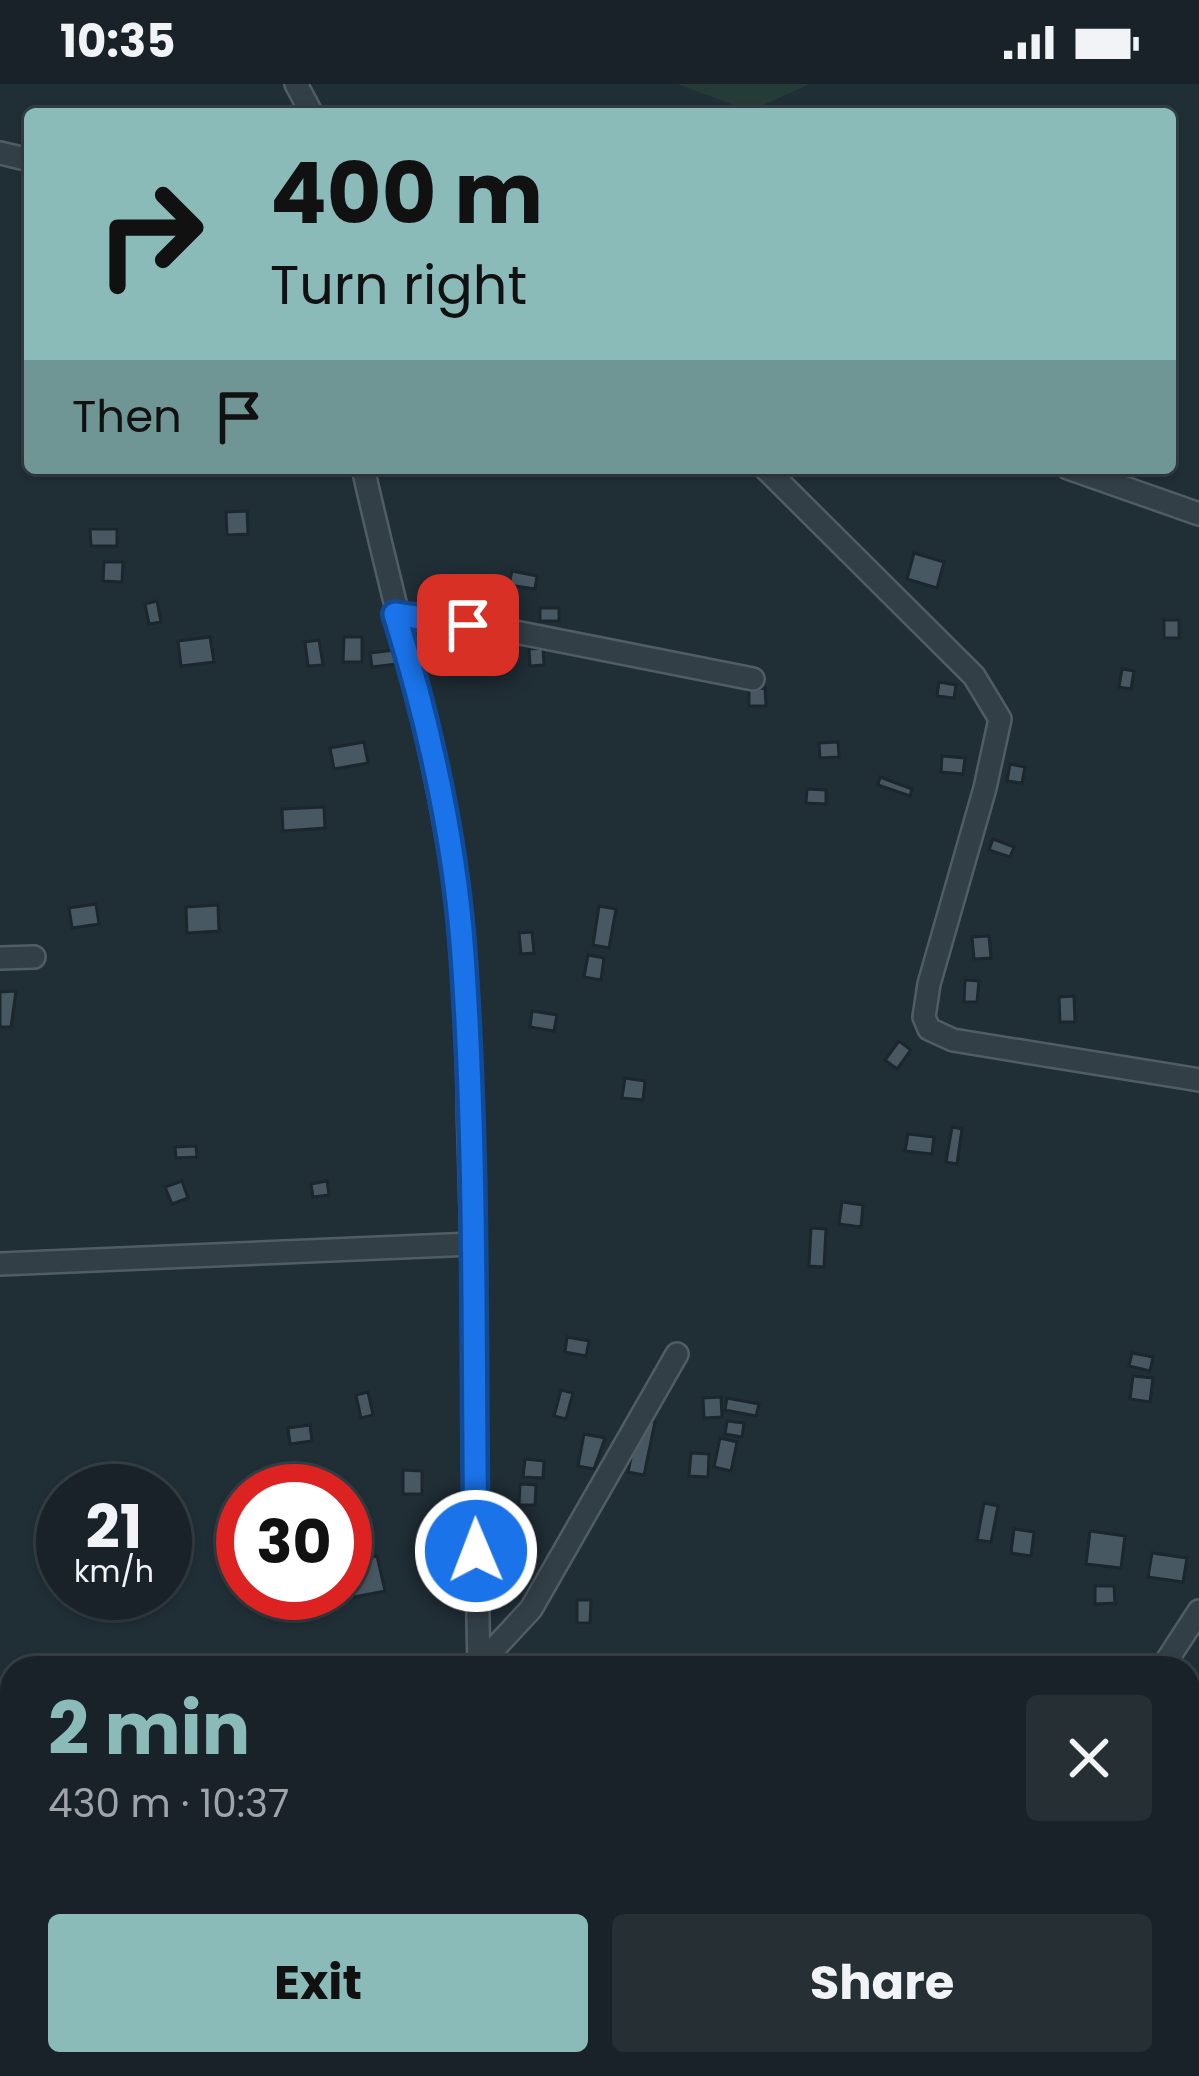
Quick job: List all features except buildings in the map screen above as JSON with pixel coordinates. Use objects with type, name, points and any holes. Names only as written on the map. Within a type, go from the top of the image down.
[{"type":"street","points":[[364,474],[395,614],[423,706],[444,808],[463,952],[473,1244],[478,1656]]},
{"type":"street","points":[[771,474],[974,676],[1000,719],[929,984],[924,1017],[928,1029],[953,1040],[1199,1080]]},
{"type":"street","points":[[1085,474],[1199,514]]},
{"type":"street","points":[[395,614],[505,630],[753,679]]},
{"type":"street","points":[[0,958],[34,957]]},
{"type":"street","points":[[0,1264],[473,1244]]},
{"type":"street","points":[[487,1656],[530,1609],[677,1354]]},
{"type":"street","points":[[1170,1656],[1199,1611]]},
{"type":"green space","points":[[677,84],[810,84],[757,108],[742,108]]},
{"type":"route","points":[[468,625],[395,614],[423,706],[444,808],[463,952],[473,1244],[476,1551]]}]
